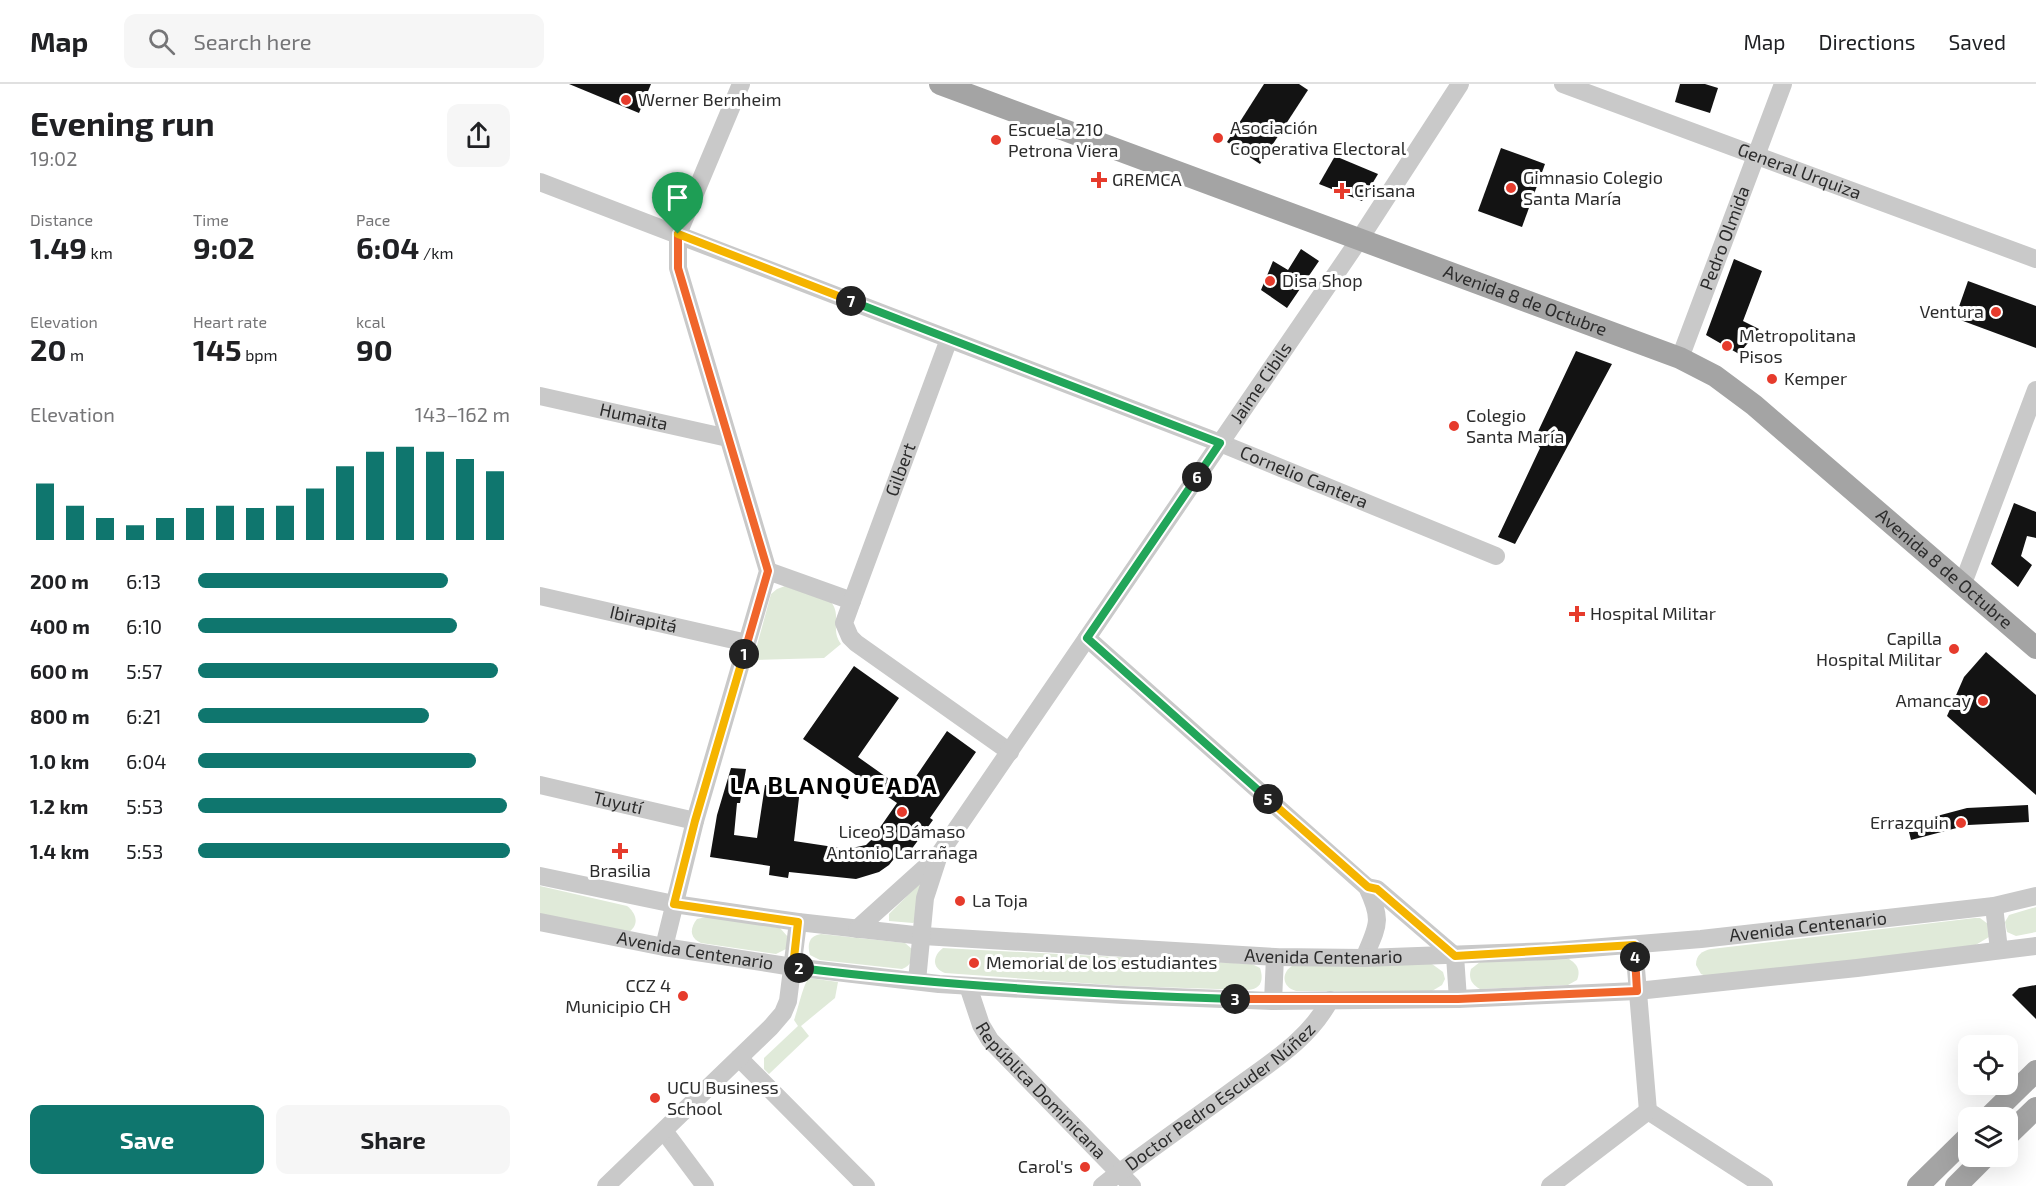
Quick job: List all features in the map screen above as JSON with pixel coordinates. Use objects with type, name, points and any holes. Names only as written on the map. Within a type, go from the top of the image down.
[{"type":"main road","name":"Avenida 8 de Octubre","points":[[940,84],[1680,358],[1715,376],[1754,405],[2036,648]]},
{"type":"main road","points":[[1999,1107],[2036,1071]]},
{"type":"main road","points":[[2018,1125],[2036,1108]]},
{"type":"main road","points":[[1918,1186],[1958,1147]]},
{"type":"main road","points":[[1956,1186],[1975,1167]]},
{"type":"street","points":[[664,947],[695,821],[768,571],[678,268],[678,234],[741,84]]},
{"type":"street","name":"Jaime Cibils","points":[[857,929],[938,856],[1359,240],[1460,84]]},
{"type":"street","name":"General Urquiza","points":[[1563,84],[2036,259]]},
{"type":"street","name":"Pedro Olmida","points":[[1680,358],[1783,84]]},
{"type":"street","name":"Cornelio Cantera","points":[[540,182],[1220,443],[1496,556]]},
{"type":"street","name":"Gilbert","points":[[949,339],[844,623],[856,644],[1010,752]]},
{"type":"street","points":[[1962,586],[2036,390]]},
{"type":"street","name":"Humaita","points":[[540,396],[728,438]]},
{"type":"street","points":[[768,571],[852,601]]},
{"type":"street","name":"Ibirapitá","points":[[540,596],[747,642]]},
{"type":"street","points":[[1087,638],[1368,887],[1377,910],[1378,925],[1364,958]]},
{"type":"street","name":"Tuyutí","points":[[540,785],[695,821]]},
{"type":"street","name":"Jaime Cibils","points":[[917,981],[925,898],[938,856]]},
{"type":"street","name":"Avenida Centenario","points":[[540,876],[674,904],[857,929],[923,936],[1275,957],[1455,956],[1634,945],[1994,906],[2036,897]]},
{"type":"street","points":[[1368,887],[1377,889],[1455,956],[1458,999]]},
{"type":"street","points":[[1994,906],[1999,950]]},
{"type":"street","name":"Avenida Centenario","points":[[540,922],[664,947],[793,967],[917,981],[1123,996],[1273,1001],[1458,999],[1637,991],[1857,968],[2036,945]]},
{"type":"street","points":[[606,1186],[783,1013],[789,994],[798,922]]},
{"type":"street","points":[[1634,945],[1648,1111]]},
{"type":"street","points":[[1273,1001],[1275,957]]},
{"type":"street","name":"República Dominicana","points":[[968,986],[981,1025],[990,1040],[1125,1179]]},
{"type":"street","name":"Doctor Pedro Escuder Núñez","points":[[1102,1186],[1125,1179],[1226,1096],[1304,1036],[1330,1000]]},
{"type":"street","points":[[739,1058],[866,1186]]},
{"type":"street","points":[[1550,1186],[1648,1111]]},
{"type":"street","points":[[1648,1111],[1764,1186]]},
{"type":"street","points":[[664,1131],[705,1186]]},
{"type":"green space","points":[[785,586],[831,602],[834,607],[836,633],[841,644],[824,658],[753,660],[771,594]]},
{"type":"green space","points":[[934,864],[916,921],[913,923],[889,921],[889,914],[916,887]]},
{"type":"green space","points":[[540,886],[627,906],[636,919],[635,926],[629,932],[540,915]]},
{"type":"green space","points":[[2036,907],[2036,932],[2016,936],[2007,932],[2005,922],[2009,915]]},
{"type":"green space","points":[[706,917],[780,928],[788,937],[788,948],[776,954],[701,943],[694,938],[692,929],[697,919]]},
{"type":"green space","points":[[1980,918],[1988,924],[1989,937],[1974,946],[1706,976],[1701,974],[1696,965],[1700,954],[1711,949]]},
{"type":"green space","points":[[821,934],[905,943],[912,949],[911,962],[902,969],[820,960],[810,955],[809,947],[811,939]]},
{"type":"green space","points":[[943,948],[1252,964],[1260,968],[1262,976],[1259,986],[1248,990],[1124,986],[945,973],[937,968],[935,961],[937,954]]},
{"type":"green space","points":[[1569,959],[1576,965],[1579,973],[1577,980],[1568,985],[1480,989],[1470,978],[1471,969],[1480,962]]},
{"type":"green space","points":[[1432,964],[1443,972],[1445,979],[1442,985],[1432,991],[1296,991],[1285,983],[1284,979],[1287,971],[1294,965]]},
{"type":"green space","points":[[809,978],[838,982],[835,998],[801,1026],[809,1036],[769,1074],[764,1069],[764,1058],[798,1026],[794,1020]]},
{"type":"building","name":"Werner Bernheim","points":[[569,84],[651,84],[639,113]]},
{"type":"building","points":[[1264,84],[1299,84],[1308,90],[1260,164],[1227,142]]},
{"type":"building","points":[[1680,84],[1705,84],[1718,88],[1710,113],[1675,102]]},
{"type":"building","name":"Gimnasio Colegio Santa María","points":[[1501,148],[1545,164],[1522,227],[1478,211]]},
{"type":"building","points":[[1335,156],[1378,174],[1362,201],[1319,184]]},
{"type":"building","points":[[1301,249],[1319,261],[1287,308],[1261,290],[1273,261],[1288,270]]},
{"type":"building","points":[[1734,259],[1762,271],[1743,321],[1759,329],[1739,354],[1706,335]]},
{"type":"building","name":"Ventura","points":[[1968,281],[2036,306],[2036,348],[1955,318]]},
{"type":"building","points":[[1576,351],[1612,364],[1515,544],[1498,537],[1540,448],[1534,440]]},
{"type":"building","points":[[2014,503],[2036,512],[2036,538],[2027,536],[2021,556],[2032,565],[2018,587],[1991,564]]},
{"type":"building","points":[[1986,652],[2036,695],[2036,795],[1947,716],[1964,677]]},
{"type":"building","points":[[854,666],[899,698],[858,757],[906,791],[947,731],[976,752],[930,818],[933,820],[908,854],[901,850],[889,865],[879,872],[856,879],[789,872],[788,878],[769,875],[770,866],[710,857],[717,815],[731,768],[746,769],[740,803],[737,803],[734,835],[757,838],[765,785],[800,789],[794,841],[847,849],[866,845],[872,839],[897,803],[803,739]]},
{"type":"building","name":"Errazquin","points":[[2028,805],[2029,822],[1968,825],[1911,840],[1907,824],[1967,808]]},
{"type":"building","points":[[2036,985],[2036,1019],[2012,995],[2019,988]]},
{"type":"place","name":"Werner Bernheim","points":[[626,100]]},
{"type":"place","name":"Asociación Cooperativa Electoral","points":[[1218,138]]},
{"type":"place","name":"Escuela 210 Petrona Viera","points":[[996,140]]},
{"type":"place","name":"GREMCA","points":[[1099,180]]},
{"type":"place","name":"Gimnasio Colegio Santa María","points":[[1511,188]]},
{"type":"place","name":"Crisana","points":[[1342,191]]},
{"type":"place","name":"Disa Shop","points":[[1270,281]]},
{"type":"place","name":"Ventura","points":[[1996,312]]},
{"type":"place","name":"Metropolitana Pisos","points":[[1727,346]]},
{"type":"place","name":"Kemper","points":[[1772,379]]},
{"type":"place","name":"Colegio Santa María","points":[[1454,426]]},
{"type":"place","name":"Hospital Militar","points":[[1577,614]]},
{"type":"place","name":"Capilla Hospital Militar","points":[[1954,649]]},
{"type":"place","name":"Amancay","points":[[1983,701]]},
{"type":"place","name":"Liceo 3 Dámaso Antonio Larrañaga","points":[[902,812]]},
{"type":"place","name":"Errazquin","points":[[1961,823]]},
{"type":"place","name":"Brasilia","points":[[620,851]]},
{"type":"place","name":"La Toja","points":[[960,901]]},
{"type":"place","name":"Memorial de los estudiantes","points":[[974,963]]},
{"type":"place","name":"CCZ 4 Municipio CH","points":[[683,996]]},
{"type":"place","name":"UCU Business School","points":[[655,1098]]},
{"type":"place","name":"Carol's","points":[[1085,1167]]},
{"type":"district","name":"LA BLANQUEADA","points":[[834,786]]},
{"type":"route","points":[[678,234],[1220,443],[1087,638],[1368,887],[1377,889],[1455,956],[1634,945],[1637,991],[1458,999],[1273,1001],[1123,996],[939,984],[793,967],[798,922],[674,904],[695,821],[768,571],[678,268],[678,234]]}]
